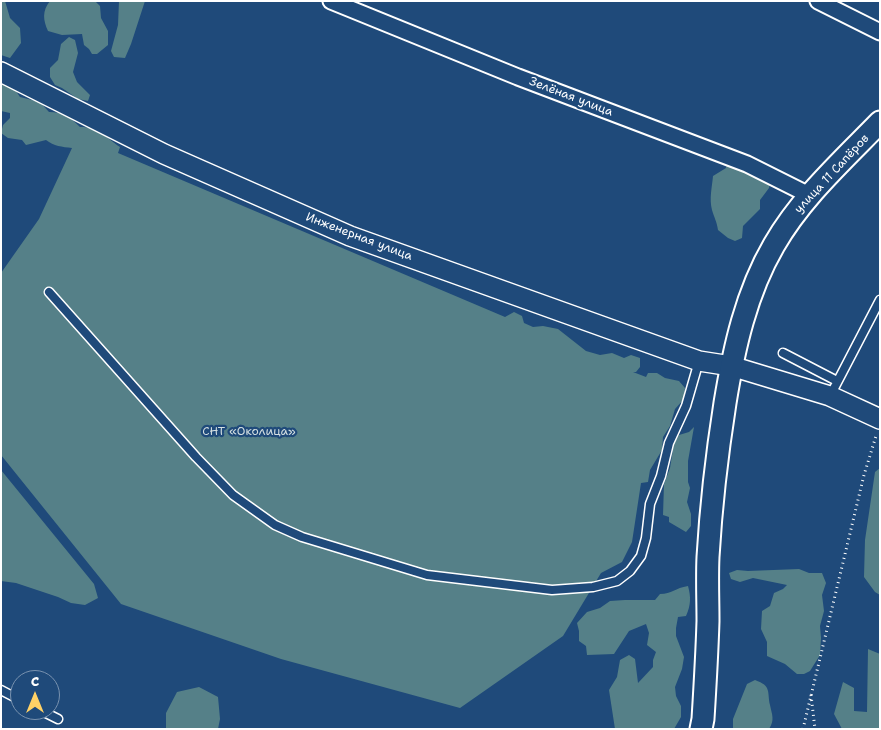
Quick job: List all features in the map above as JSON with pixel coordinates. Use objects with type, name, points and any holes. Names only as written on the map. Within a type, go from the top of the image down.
[{"type":"main road","name":"улица 11 Сапёров","points":[[701,729],[708,623],[708,559],[713,483],[731,366],[752,291],[762,268],[792,216],[809,195],[880,122]]},
{"type":"street","name":"Зелёная улица","points":[[331,1],[518,76],[747,164],[809,195]]},
{"type":"street","points":[[818,1],[880,32]]},
{"type":"street","name":"Инженерная улица","points":[[1,72],[164,154],[350,236],[699,361],[833,388],[878,426]]},
{"type":"lane","points":[[49,292],[233,495],[274,525],[302,537],[427,575],[552,590],[593,587],[617,581],[630,571],[641,556],[646,538],[650,504],[661,476],[669,443],[686,406],[699,361]]},
{"type":"lane","points":[[783,353],[833,388],[880,300]]},
{"type":"path","points":[[803,729],[864,475],[878,426]]},
{"type":"path","points":[[811,692],[815,729]]},
{"type":"green space","points":[[1,1],[5,1],[10,18],[20,28],[21,43],[10,58],[1,55]]},
{"type":"green space","points":[[50,1],[95,1],[100,6],[101,18],[108,31],[108,45],[97,54],[92,54],[84,45],[82,34],[62,35],[48,31],[44,16]]},
{"type":"green space","points":[[119,1],[145,1],[125,58],[114,57],[111,51],[118,25]]},
{"type":"green space","points":[[69,37],[75,40],[78,53],[73,72],[77,82],[90,95],[88,101],[78,99],[55,85],[50,77],[50,68],[58,60],[61,44]]},
{"type":"green space","name":"СНТ «Околица»","points":[[1,77],[14,88],[20,97],[40,102],[49,112],[62,114],[80,127],[87,127],[102,133],[120,147],[118,153],[505,317],[514,312],[522,316],[524,323],[533,327],[543,326],[558,329],[586,351],[600,355],[612,353],[624,358],[631,355],[640,358],[640,367],[636,372],[633,372],[646,377],[648,373],[657,373],[665,378],[679,381],[685,388],[684,399],[675,409],[670,426],[663,437],[662,450],[650,470],[648,482],[641,483],[632,542],[622,562],[601,573],[563,636],[460,708],[281,659],[121,604],[1,455],[1,273],[39,219],[72,148],[58,146],[46,140],[26,145],[22,140],[8,138],[1,133],[3,125],[10,118],[10,113],[1,111]]},
{"type":"green space","points":[[728,158],[772,176],[769,188],[760,200],[760,209],[743,226],[742,238],[735,241],[718,230],[711,202],[713,176],[726,168]]},
{"type":"green space","points":[[694,427],[688,461],[688,482],[690,488],[687,502],[691,514],[691,526],[686,532],[669,522],[669,517],[663,515],[664,484],[670,468],[674,443],[679,435],[689,432]]},
{"type":"green space","points":[[880,468],[880,595],[875,592],[864,577],[865,540],[875,472]]},
{"type":"green space","points":[[1,470],[94,584],[98,598],[85,605],[71,603],[16,583],[1,581]]},
{"type":"green space","points":[[799,569],[809,573],[822,573],[826,583],[822,595],[824,611],[820,626],[820,655],[810,671],[804,674],[797,674],[785,664],[767,656],[767,642],[761,629],[762,611],[770,606],[774,593],[787,585],[753,578],[740,582],[731,579],[729,573],[737,570]]},
{"type":"green space","points":[[688,586],[690,605],[686,616],[678,617],[676,628],[676,636],[684,657],[682,669],[675,687],[676,696],[681,706],[681,717],[674,729],[615,729],[609,690],[617,677],[620,660],[629,655],[635,659],[638,683],[653,667],[656,652],[647,645],[649,633],[646,624],[629,631],[614,654],[587,655],[586,646],[579,641],[577,623],[587,612],[600,608],[610,601],[655,600],[660,594]]},
{"type":"green space","points":[[868,649],[880,654],[880,729],[842,729],[834,714],[843,682],[854,688],[854,711],[867,712]]},
{"type":"green space","points":[[755,680],[764,685],[768,690],[772,717],[771,726],[769,729],[733,729],[733,719],[747,684]]},
{"type":"green space","points":[[199,687],[218,697],[220,719],[218,729],[166,729],[166,713],[177,692]]}]
